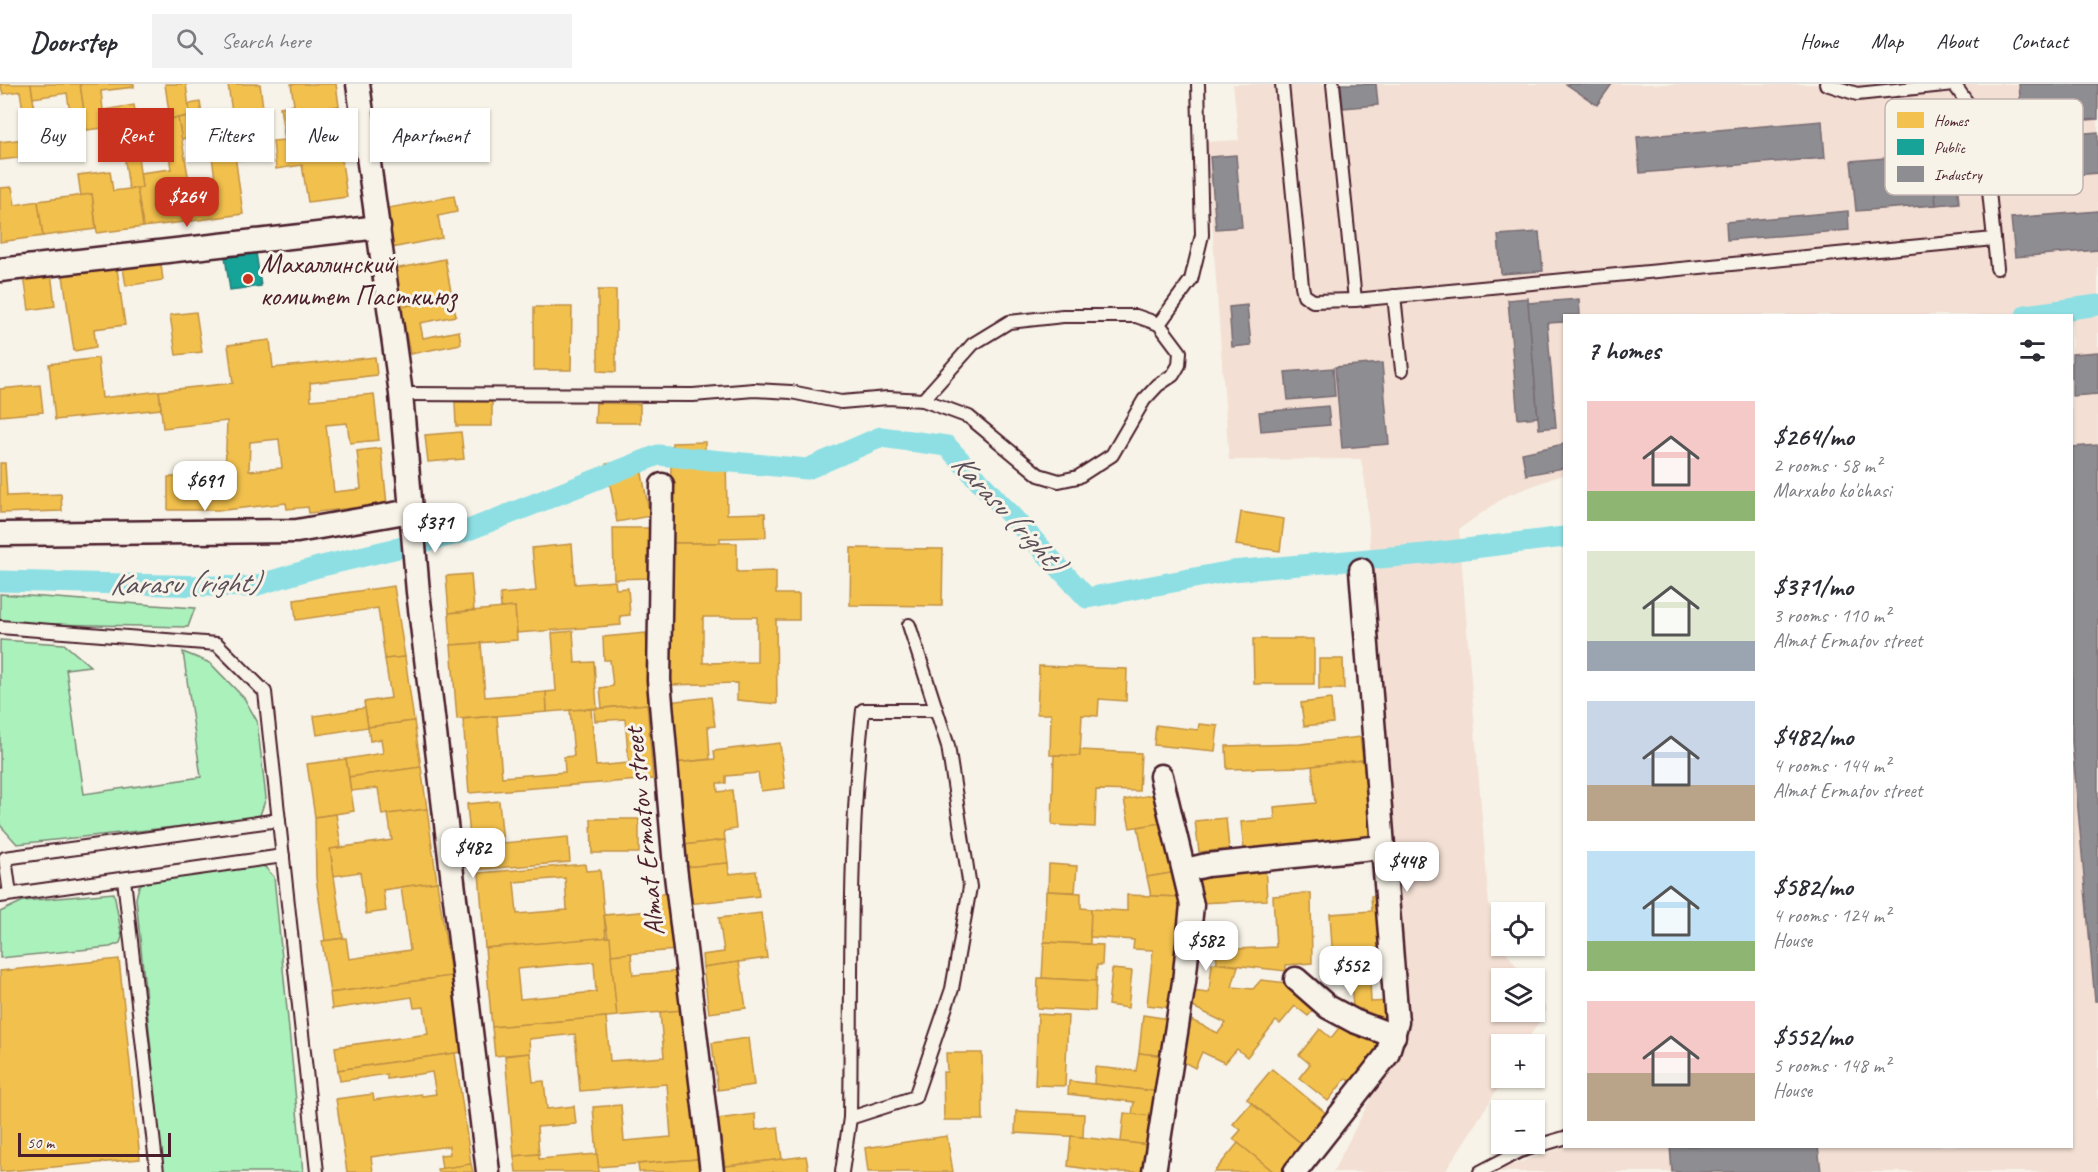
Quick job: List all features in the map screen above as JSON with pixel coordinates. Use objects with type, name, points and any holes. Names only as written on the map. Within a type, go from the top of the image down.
[{"type":"street","points":[[358,84],[401,394],[418,592],[488,1172]]},
{"type":"street","points":[[0,270],[379,227]]},
{"type":"street","name":"Almat Ermatov street","points":[[662,485],[659,680],[675,867],[712,1172]]},
{"type":"street","points":[[0,534],[297,531],[412,515]]},
{"type":"street","points":[[1295,1172],[1387,1055],[1397,1022],[1361,570]]},
{"type":"street","points":[[1154,1172],[1192,905],[1186,870],[1161,776]]},
{"type":"street","points":[[1186,870],[1207,865],[1383,847]]},
{"type":"street","points":[[1296,979],[1328,1007],[1354,1021],[1394,1036]]},
{"type":"lane","points":[[1159,324],[1191,280],[1202,236],[1198,84]]},
{"type":"lane","points":[[1282,84],[1304,295],[1313,301],[1323,303],[1994,239]]},
{"type":"lane","points":[[1333,84],[1355,300]]},
{"type":"lane","points":[[1826,84],[1857,94],[1954,84],[1965,99]]},
{"type":"lane","points":[[1990,195],[1997,268]]},
{"type":"lane","points":[[1394,296],[1402,370]]},
{"type":"lane","points":[[401,394],[693,395],[754,390],[791,392],[841,402],[888,398],[923,400],[969,417],[1039,475],[1059,481],[1078,477],[1112,455],[1144,400],[1173,375],[1179,365],[1180,352],[1159,324],[1136,316],[1063,316],[1009,322],[973,344],[923,400]]},
{"type":"lane","points":[[850,1118],[915,1097],[952,989],[970,887],[948,746],[909,625]]},
{"type":"lane","points":[[0,627],[217,644],[265,692],[317,1172]]},
{"type":"lane","points":[[842,1172],[850,1118],[858,748],[863,710],[936,710]]},
{"type":"lane","points":[[279,820],[2,856],[5,895],[283,856]]},
{"type":"lane","points":[[124,879],[157,1172]]},
{"type":"lane","points":[[1480,1172],[1521,1151],[1563,1138]]},
{"type":"shaded area","points":[[1233,84],[2098,84],[2098,1172],[1492,1172],[1563,1147],[2073,1148],[2073,314],[1563,314],[1563,474],[1506,496],[1459,529],[1491,931],[1491,956],[1509,956],[1518,968],[1491,968],[1491,1022],[1539,1022],[1531,1034],[1491,1034],[1491,1088],[1498,1088],[1445,1172],[1333,1172],[1409,1023],[1365,481],[1361,459],[1229,460],[1206,142],[1239,140]]},
{"type":"green space","points":[[0,594],[195,608],[188,627],[0,623]]},
{"type":"green space","points":[[0,640],[64,644],[90,666],[66,669],[84,794],[201,777],[183,652],[210,663],[244,698],[257,721],[266,798],[259,818],[17,844],[0,825]]},
{"type":"green space","points":[[256,864],[265,867],[274,877],[303,1172],[163,1172],[136,898],[139,886],[146,880]]},
{"type":"green space","points":[[114,893],[122,937],[120,943],[110,947],[0,958],[0,912],[23,901]]},
{"type":"building: Homes","points":[[0,84],[31,84],[34,108],[23,108],[20,91],[3,94]]},
{"type":"building: Homes","points":[[31,84],[80,84],[84,108],[69,108],[67,93],[33,98]]},
{"type":"building: Homes","points":[[80,84],[134,84],[134,87],[101,91],[103,108],[98,108],[98,129],[87,130],[86,108],[84,108]]},
{"type":"building: Homes","points":[[165,84],[186,84],[189,108],[186,108],[186,117],[174,118],[174,108],[168,108]]},
{"type":"building: Homes","points":[[228,84],[260,84],[263,108],[231,108]]},
{"type":"building: Homes","points":[[291,84],[336,84],[339,106],[294,108]]},
{"type":"building: Homes","points":[[200,102],[201,108],[189,108],[189,104]]},
{"type":"building: Homes","points":[[134,105],[134,108],[115,108]]},
{"type":"building: Homes","points":[[294,105],[294,108],[286,108],[286,162],[342,162],[347,197],[308,202],[302,165],[276,169],[274,141],[285,140],[280,107]]},
{"type":"building: Homes","points":[[186,117],[186,138],[181,139],[178,118]]},
{"type":"building: Homes","points":[[174,118],[178,118],[189,181],[187,182],[192,221],[143,227],[137,188],[142,188],[140,173],[171,169],[170,162],[174,162]]},
{"type":"building: Homes","points":[[18,140],[18,158],[0,160],[0,142]]},
{"type":"building: Homes","points":[[125,162],[139,162],[142,188],[129,189]]},
{"type":"building: Homes","points":[[213,162],[236,162],[243,214],[192,221],[187,182],[215,178]]},
{"type":"building: Homes","points":[[110,171],[113,191],[137,188],[143,227],[97,233],[92,194],[81,196],[78,175]]},
{"type":"building: Homes","points":[[12,187],[15,205],[38,201],[43,236],[0,242],[0,188]]},
{"type":"building: Homes","points":[[92,194],[96,229],[43,236],[38,201]]},
{"type":"building: Homes","points":[[454,196],[457,212],[438,216],[442,238],[391,248],[383,209]]},
{"type":"building: Homes","points":[[160,257],[163,280],[126,286],[122,262]]},
{"type":"building: Homes","points":[[445,259],[452,297],[401,307],[394,269]]},
{"type":"building: Homes","points":[[116,262],[125,325],[94,329],[96,347],[74,351],[62,269]]},
{"type":"building: Homes","points":[[51,272],[55,306],[29,310],[24,276]]},
{"type":"building: Homes","points":[[598,290],[616,290],[616,372],[598,371]]},
{"type":"building: Homes","points":[[452,297],[456,316],[420,323],[423,338],[459,331],[461,344],[410,354],[401,307]]},
{"type":"building: Homes","points":[[534,307],[572,307],[571,370],[534,370]]},
{"type":"building: Homes","points":[[196,312],[202,352],[176,355],[170,315]]},
{"type":"building: Homes","points":[[270,340],[273,368],[375,357],[377,375],[310,383],[311,400],[374,394],[379,440],[350,443],[347,423],[326,425],[334,492],[361,489],[357,451],[381,448],[387,504],[309,513],[308,507],[287,509],[286,503],[225,510],[168,510],[168,477],[221,477],[221,474],[225,474],[227,421],[163,428],[159,391],[233,383],[228,345]],"holes":[[[279,439],[282,468],[249,471],[250,442]]]},
{"type":"building: Homes","points":[[98,358],[102,398],[159,391],[161,409],[55,420],[49,364]]},
{"type":"building: Homes","points":[[40,385],[43,412],[0,416],[0,389]]},
{"type":"building: Homes","points":[[455,402],[492,402],[492,426],[456,426]]},
{"type":"building: Homes","points":[[596,403],[640,404],[640,423],[595,423]]},
{"type":"building: Homes","points":[[461,432],[464,459],[428,462],[425,435]]},
{"type":"building: Homes","points":[[705,442],[705,454],[726,453],[727,514],[765,513],[766,537],[720,538],[720,543],[668,543],[672,443]]},
{"type":"building: Homes","points":[[639,458],[650,516],[617,522],[606,464]]},
{"type":"building: Homes","points":[[0,463],[5,463],[7,496],[61,494],[62,511],[0,513]]},
{"type":"building: Homes","points":[[1241,512],[1284,519],[1280,551],[1236,545]]},
{"type":"building: Homes","points":[[613,528],[652,528],[652,562],[648,562],[648,578],[614,579]]},
{"type":"building: Homes","points":[[668,543],[737,543],[737,572],[776,571],[776,594],[799,594],[799,620],[776,620],[777,704],[737,700],[737,683],[670,685]],"holes":[[[703,617],[757,617],[757,662],[703,663]]]},
{"type":"building: Homes","points":[[572,544],[575,584],[615,581],[616,589],[628,588],[630,615],[620,616],[621,625],[517,633],[515,607],[501,608],[500,594],[536,591],[532,548]]},
{"type":"building: Homes","points":[[851,548],[943,549],[942,606],[850,605]]},
{"type":"building: Homes","points":[[471,574],[474,610],[449,613],[446,576]]},
{"type":"building: Homes","points":[[394,586],[405,657],[385,659],[378,608],[296,620],[294,600]]},
{"type":"building: Homes","points":[[515,607],[517,640],[451,645],[449,613]]},
{"type":"building: Homes","points":[[573,631],[575,663],[594,662],[597,708],[547,712],[546,692],[556,691],[552,633]]},
{"type":"building: Homes","points":[[646,633],[652,704],[602,708],[600,688],[613,686],[610,660],[604,660],[603,637]]},
{"type":"building: Homes","points":[[1253,639],[1314,639],[1314,684],[1254,684]]},
{"type":"building: Homes","points":[[481,643],[485,697],[546,692],[547,712],[457,719],[451,645]]},
{"type":"building: Homes","points":[[405,657],[414,721],[368,727],[364,702],[391,698],[385,659]]},
{"type":"building: Homes","points":[[1319,659],[1343,659],[1344,689],[1319,689]]},
{"type":"building: Homes","points":[[1039,666],[1127,669],[1126,701],[1099,699],[1098,716],[1082,715],[1080,756],[1050,755],[1051,714],[1037,714]]},
{"type":"building: Homes","points":[[711,697],[715,726],[708,727],[710,759],[675,763],[668,702]]},
{"type":"building: Homes","points":[[1331,699],[1333,723],[1304,726],[1301,703]]},
{"type":"building: Homes","points":[[647,704],[653,779],[469,793],[463,719],[497,716],[502,777],[565,772],[564,757],[574,756],[570,710],[591,709],[596,766],[629,763],[625,719],[595,721],[594,709]]},
{"type":"building: Homes","points":[[365,708],[368,727],[317,735],[314,716]]},
{"type":"building: Homes","points":[[414,721],[421,767],[349,777],[346,759],[383,753],[381,739],[370,741],[368,727]]},
{"type":"building: Homes","points":[[1199,724],[1218,726],[1215,751],[1154,745],[1156,725],[1198,730]]},
{"type":"building: Homes","points":[[1360,737],[1363,760],[1304,767],[1227,769],[1226,746],[1300,744]]},
{"type":"building: Homes","points":[[780,743],[785,788],[761,791],[758,773],[726,776],[726,783],[717,783],[718,792],[732,790],[736,829],[724,831],[725,840],[684,845],[675,763],[715,759],[714,751]]},
{"type":"building: Homes","points":[[1080,750],[1141,753],[1139,791],[1096,790],[1095,827],[1052,825],[1054,755],[1080,756]]},
{"type":"building: Homes","points":[[346,759],[354,811],[315,817],[307,764]]},
{"type":"building: Homes","points":[[1363,760],[1372,845],[1245,859],[1241,822],[1275,819],[1274,807],[1316,803],[1312,766]]},
{"type":"building: Homes","points":[[421,767],[427,809],[382,815],[378,788],[351,791],[349,777]]},
{"type":"building: Homes","points":[[1156,794],[1162,823],[1130,828],[1124,800]]},
{"type":"building: Homes","points":[[499,801],[503,843],[568,837],[570,862],[473,870],[467,804]]},
{"type":"building: Homes","points":[[427,809],[437,882],[383,890],[386,911],[366,914],[360,872],[334,876],[330,849],[392,840],[388,814]]},
{"type":"building: Homes","points":[[336,814],[341,847],[330,849],[343,938],[325,941],[316,878],[315,817]]},
{"type":"building: Homes","points":[[1226,818],[1229,849],[1199,852],[1195,821]]},
{"type":"building: Homes","points":[[591,819],[639,819],[639,853],[592,853]]},
{"type":"building: Homes","points":[[1167,822],[1177,872],[1147,877],[1138,827]]},
{"type":"building: Homes","points":[[725,840],[728,863],[687,867],[684,845]]},
{"type":"building: Homes","points":[[728,863],[729,874],[756,871],[759,896],[688,904],[684,867]]},
{"type":"building: Homes","points":[[585,864],[586,871],[600,870],[606,938],[485,948],[479,873]],"holes":[[[565,878],[567,910],[517,914],[514,882]]]},
{"type":"building: Homes","points":[[1049,864],[1077,866],[1075,892],[1048,891]]},
{"type":"building: Homes","points":[[1265,864],[1267,900],[1198,903],[1196,868]]},
{"type":"building: Homes","points":[[1177,872],[1181,897],[1151,896],[1147,877]]},
{"type":"building: Homes","points":[[437,882],[451,976],[330,993],[322,941],[346,938],[349,959],[410,950],[401,887]]},
{"type":"building: Homes","points":[[1046,891],[1081,893],[1081,908],[1091,909],[1090,944],[1044,942]]},
{"type":"building: Homes","points":[[673,893],[678,950],[611,955],[604,915],[651,911],[650,895]]},
{"type":"building: Homes","points":[[1311,893],[1312,963],[1286,965],[1286,971],[1217,963],[1216,950],[1276,947],[1273,896]]},
{"type":"building: Homes","points":[[1127,895],[1181,897],[1173,1008],[1147,1005],[1153,950],[1133,949],[1134,940],[1090,937],[1091,909],[1127,911]]},
{"type":"building: Homes","points":[[1371,896],[1385,896],[1388,960],[1369,961],[1371,1002],[1391,1001],[1392,1017],[1363,1019],[1362,1009],[1353,1009],[1351,978],[1334,979],[1330,914],[1372,911]]},
{"type":"building: Homes","points":[[761,913],[767,958],[703,967],[702,955],[724,952],[719,918]]},
{"type":"building: Homes","points":[[1201,927],[1218,928],[1217,949],[1200,948]]},
{"type":"building: Homes","points":[[610,937],[617,1016],[492,1027],[485,948]],"holes":[[[594,962],[596,992],[520,999],[517,969]]]},
{"type":"building: Homes","points":[[1044,942],[1103,945],[1102,965],[1097,965],[1096,981],[1042,978]]},
{"type":"building: Homes","points":[[631,953],[633,975],[681,971],[685,1010],[617,1016],[611,955]]},
{"type":"building: Homes","points":[[119,959],[140,1159],[0,1172],[0,971]]},
{"type":"building: Homes","points":[[739,962],[746,1008],[709,1013],[703,967]]},
{"type":"building: Homes","points":[[1212,963],[1238,966],[1232,987],[1253,989],[1261,980],[1287,983],[1316,1007],[1308,1016],[1295,1006],[1280,1024],[1276,1021],[1247,1057],[1237,1049],[1225,1063],[1202,1052],[1195,1068],[1180,1060],[1187,1018],[1218,1033],[1226,1023],[1189,1005],[1191,991],[1209,993]]},
{"type":"building: Homes","points":[[1112,969],[1132,971],[1128,1008],[1108,1005]]},
{"type":"building: Homes","points":[[451,976],[462,1052],[338,1070],[335,1047],[428,1034],[424,1007],[414,1008],[412,997],[332,1009],[330,993]]},
{"type":"building: Homes","points":[[1038,978],[1096,981],[1095,1011],[1037,1008]]},
{"type":"building: Homes","points":[[685,1010],[698,1159],[598,1167],[593,1107],[621,1105],[624,1141],[671,1137],[667,1084],[580,1091],[575,1034],[529,1039],[530,1053],[495,1056],[492,1027],[606,1017],[610,1061],[664,1057],[660,1012]]},
{"type":"building: Homes","points":[[1038,1014],[1068,1016],[1065,1086],[1035,1085]]},
{"type":"building: Homes","points":[[1143,1015],[1169,1019],[1165,1056],[1139,1053]]},
{"type":"building: Homes","points":[[1343,1023],[1358,1025],[1384,1046],[1353,1084],[1346,1078],[1328,1101],[1299,1078],[1310,1064],[1299,1055],[1320,1029],[1331,1038]]},
{"type":"building: Homes","points":[[748,1038],[754,1085],[718,1090],[712,1043]]},
{"type":"building: Homes","points":[[455,1053],[471,1164],[442,1169],[440,1155],[450,1154],[449,1146],[371,1157],[373,1172],[347,1172],[336,1099],[373,1094],[374,1100],[436,1094],[432,1072],[387,1079],[387,1074],[340,1081],[338,1070]]},
{"type":"building: Homes","points":[[530,1053],[533,1082],[544,1081],[547,1109],[574,1106],[576,1124],[537,1127],[539,1154],[514,1156],[505,1056]]},
{"type":"building: Homes","points":[[946,1053],[982,1053],[983,1120],[944,1120],[943,1072],[947,1072]]},
{"type":"building: Homes","points":[[1139,1053],[1165,1056],[1160,1092],[1094,1084],[1095,1067],[1136,1071]]},
{"type":"building: Homes","points":[[1272,1069],[1332,1118],[1307,1148],[1247,1099]]},
{"type":"building: Homes","points":[[1069,1081],[1160,1092],[1158,1117],[1132,1114],[1134,1102],[1068,1094]]},
{"type":"building: Homes","points":[[1251,1103],[1307,1148],[1288,1172],[1274,1172],[1233,1139],[1241,1130],[1233,1124]]},
{"type":"building: Homes","points":[[1016,1111],[1084,1114],[1083,1137],[1015,1133]]},
{"type":"building: Homes","points":[[1124,1113],[1152,1116],[1149,1145],[1121,1142]]},
{"type":"building: Homes","points":[[755,1114],[756,1130],[778,1127],[782,1159],[725,1167],[718,1119]]},
{"type":"building: Homes","points":[[947,1136],[953,1172],[868,1172],[865,1148]]},
{"type":"building: Homes","points":[[1071,1136],[1149,1145],[1146,1172],[1108,1172],[1068,1166]]},
{"type":"building: Homes","points":[[1238,1143],[1274,1172],[1214,1172]]},
{"type":"building: Homes","points":[[539,1154],[539,1159],[597,1154],[599,1172],[516,1172],[514,1156]]},
{"type":"building: Homes","points":[[806,1156],[809,1172],[720,1172],[719,1167]]},
{"type":"building: Homes","points":[[698,1159],[699,1172],[639,1172],[638,1164]]},
{"type":"building: Homes","points":[[471,1164],[473,1172],[438,1172],[437,1169]]},
{"type":"building: Public","points":[[255,246],[261,286],[230,290],[224,250]]},
{"type":"building: Industry","points":[[1341,84],[1376,84],[1378,105],[1343,108]]},
{"type":"building: Industry","points":[[1566,84],[1612,84],[1597,105]]},
{"type":"building: Industry","points":[[2019,84],[2098,84],[2098,119],[2083,120],[2083,99],[2020,99]]},
{"type":"building: Industry","points":[[1822,121],[1825,158],[1640,173],[1637,137]]},
{"type":"building: Industry","points":[[2098,132],[2098,173],[2083,174],[2083,133]]},
{"type":"building: Industry","points":[[1236,155],[1242,227],[1216,229],[1210,157]]},
{"type":"building: Industry","points":[[1885,158],[1885,195],[1935,195],[1936,205],[1856,211],[1851,161]]},
{"type":"building: Industry","points":[[1935,195],[1958,195],[1959,203],[1936,205]]},
{"type":"building: Industry","points":[[1848,211],[1849,230],[1727,240],[1726,222]]},
{"type":"building: Industry","points":[[2098,211],[2098,250],[2015,257],[2011,218]]},
{"type":"building: Industry","points":[[1539,232],[1543,271],[1501,274],[1498,235]]},
{"type":"building: Industry","points":[[1528,298],[1538,417],[1518,419],[1508,300]]},
{"type":"building: Industry","points":[[1579,299],[1580,314],[1563,314],[1563,322],[1547,323],[1556,427],[1539,429],[1528,303]]},
{"type":"building: Industry","points":[[1247,305],[1251,345],[1232,347],[1229,307]]},
{"type":"building: Industry","points":[[2098,352],[2098,394],[2073,396],[2073,354]]},
{"type":"building: Industry","points":[[1382,363],[1389,444],[1342,448],[1335,367]]},
{"type":"building: Industry","points":[[1333,368],[1335,396],[1288,400],[1285,372]]},
{"type":"building: Industry","points":[[1328,406],[1330,425],[1261,431],[1259,412]]},
{"type":"building: Industry","points":[[1563,444],[1563,468],[1526,475],[1522,453]]},
{"type":"building: Industry","points":[[2098,445],[2098,1001],[2095,1001],[2073,752],[2073,447]]},
{"type":"building: Industry","points":[[1670,1148],[1818,1148],[1821,1172],[1672,1172]]},
{"type":"waterway","name":"Karasu (right)","points":[[2033,314],[2098,305]]},
{"type":"waterway","name":"Karasu (right)","points":[[0,581],[251,587],[318,567],[461,533],[658,455],[807,469],[881,437],[947,446],[1087,598],[1232,571],[1425,554],[1563,537]]},
{"type":"place","name":"Махаллинский комитет Пасткиюз","points":[[248,279]]}]
